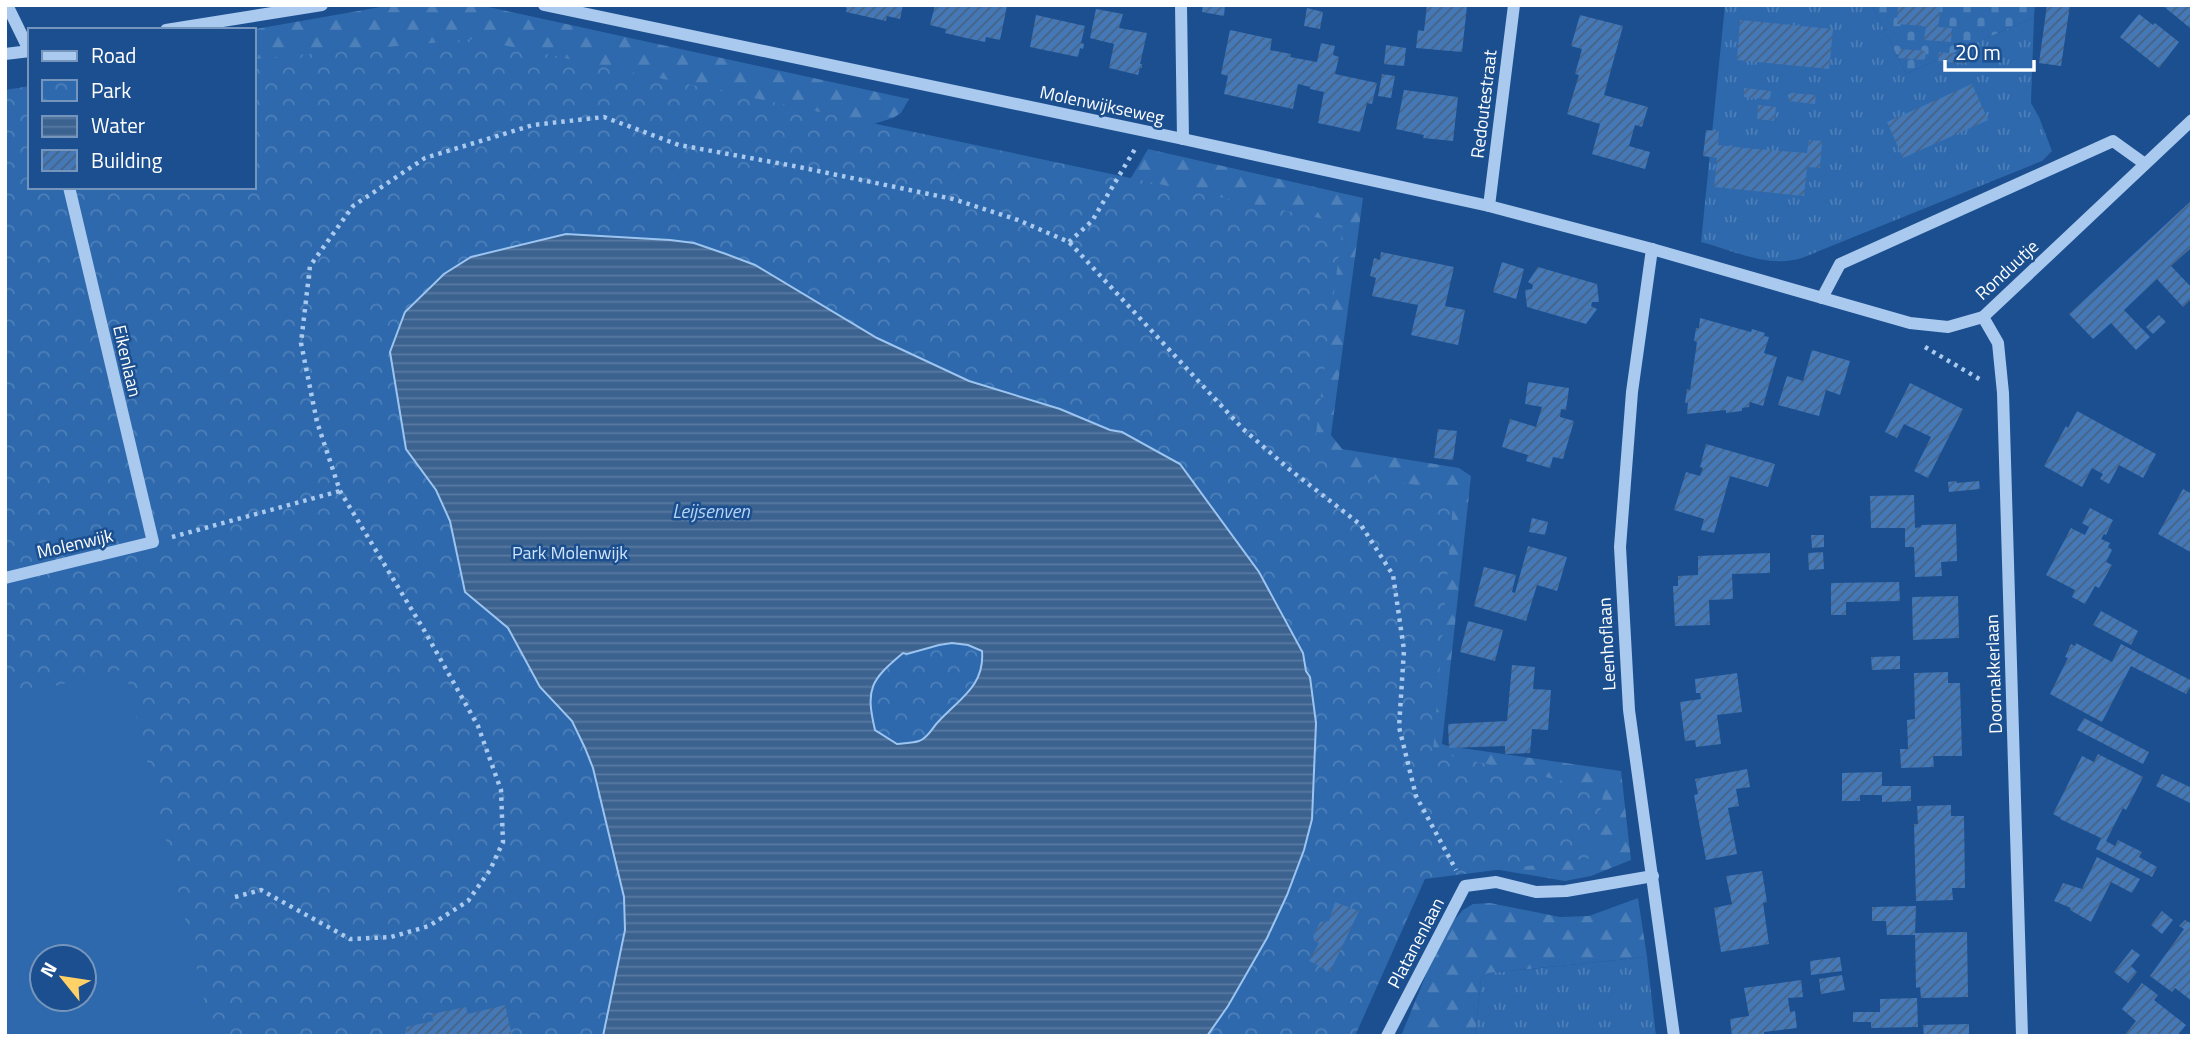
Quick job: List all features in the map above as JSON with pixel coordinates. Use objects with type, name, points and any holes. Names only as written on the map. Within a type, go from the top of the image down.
[{"type":"street","points":[[7,5],[28,47]]},
{"type":"street","points":[[178,28],[322,5]]},
{"type":"street","name":"Molenwijkseweg","points":[[544,5],[1489,206],[1651,249]]},
{"type":"street","points":[[1181,5],[1183,139]]},
{"type":"street","name":"Redoutestraat","points":[[1489,206],[1514,5]]},
{"type":"street","points":[[5,54],[28,51]]},
{"type":"street","name":"Ronduutje","points":[[1651,249],[1910,323],[1948,327],[1983,317],[2192,120]]},
{"type":"street","points":[[1822,298],[1840,264],[2113,141],[2146,164]]},
{"type":"street","name":"Eikenlaan","points":[[69,189],[153,542]]},
{"type":"street","name":"Leenhoflaan","points":[[1651,249],[1632,392],[1619,547],[1629,710],[1675,1036]]},
{"type":"street","name":"Doornakkerlaan","points":[[1983,317],[1998,343],[2003,393],[2022,1036]]},
{"type":"street","name":"Molenwijk","points":[[5,578],[153,542]]},
{"type":"street","name":"Platanenlaan","points":[[1387,1036],[1465,887],[1496,882],[1536,892],[1566,891],[1653,876]]},
{"type":"path","points":[[235,897],[261,890],[350,939],[391,937],[429,926],[468,901],[490,870],[503,842],[501,790],[478,726],[340,491],[317,422],[301,343],[310,265],[353,206],[425,158],[533,125],[604,117],[679,145],[953,199],[1018,220],[1069,242],[1243,429],[1361,525],[1393,575],[1404,650],[1399,727],[1416,796],[1465,887]]},
{"type":"path","points":[[1069,242],[1091,221],[1122,174],[1145,132]]},
{"type":"path","points":[[1910,323],[1922,345],[2003,393]]},
{"type":"path","points":[[153,542],[340,491]]},
{"type":"green space","points":[[392,5],[478,5],[909,99],[901,113],[870,125],[841,123],[795,108],[682,92],[256,137],[256,29]]},
{"type":"green space","points":[[1725,5],[1872,5],[1906,74],[2034,17],[2031,103],[2052,151],[2042,161],[1800,259],[1758,259],[1701,242]]},
{"type":"green space","points":[[1872,5],[2035,5],[2034,17],[1906,74]]},
{"type":"green space","name":"Park Molenwijk","points":[[475,39],[1343,223],[1315,442],[1356,474],[1454,492],[1433,752],[1604,790],[1592,858],[1425,879],[1355,1036],[5,1036],[5,90],[28,86],[28,189],[256,189],[256,59]]},
{"type":"green space","points":[[1148,149],[1363,198],[1331,435],[1342,449],[1459,468],[1471,476],[1442,744],[1621,771],[1631,860],[1591,876],[1565,881],[1488,868],[1101,229]]},
{"type":"green space","points":[[125,669],[213,1036],[5,1036],[5,698]]},
{"type":"green space","points":[[1638,898],[1647,957],[1488,973],[1481,978],[1475,1036],[1401,1036],[1430,965],[1454,920],[1473,904],[1490,903],[1560,917],[1589,916]]},
{"type":"green space","points":[[1647,957],[1656,1036],[1475,1036],[1481,978],[1488,973]]},
{"type":"water","name":"Leijsenven","points":[[566,234],[694,243],[755,265],[877,338],[969,381],[1060,409],[1110,430],[1122,432],[1180,464],[1259,572],[1303,653],[1306,671],[1310,677],[1316,723],[1312,819],[1304,850],[1267,938],[1228,1006],[1207,1036],[603,1036],[625,930],[624,897],[593,768],[572,721],[540,687],[508,628],[465,592],[450,521],[436,490],[406,449],[390,352],[405,312],[444,274],[471,257]],"holes":[[[952,643],[968,645],[982,651],[982,663],[975,683],[925,738],[917,742],[897,744],[875,730],[871,694],[877,678],[892,662],[903,653]]]},
{"type":"building","points":[[842,5],[903,5],[900,19],[887,16],[886,21],[846,12],[847,8]]},
{"type":"building","points":[[935,5],[1007,6],[1000,40],[986,37],[985,42],[966,38],[945,33],[946,29],[930,25]]},
{"type":"building","points":[[1203,5],[1225,5],[1224,16],[1202,12]]},
{"type":"building","points":[[1427,5],[1467,6],[1462,52],[1416,48],[1418,30],[1424,31]]},
{"type":"building","points":[[1898,5],[1941,5],[1938,27],[1952,28],[1951,42],[1924,40],[1926,26],[1897,24]]},
{"type":"building","points":[[2047,5],[2070,5],[2061,66],[2039,63]]},
{"type":"building","points":[[2162,5],[2192,5],[2192,26],[2190,28]]},
{"type":"building","points":[[1307,8],[1323,12],[1320,29],[1304,26]]},
{"type":"building","points":[[1096,9],[1123,14],[1119,28],[1147,33],[1140,64],[1142,68],[1138,75],[1109,68],[1114,44],[1090,38]]},
{"type":"building","points":[[2139,14],[2179,42],[2159,68],[2120,37]]},
{"type":"building","points":[[1036,15],[1085,26],[1081,43],[1084,44],[1083,49],[1080,48],[1078,57],[1030,47]]},
{"type":"building","points":[[1580,15],[1623,26],[1604,95],[1648,107],[1642,127],[1635,125],[1629,146],[1650,152],[1645,169],[1592,154],[1600,124],[1567,114],[1579,75],[1575,74],[1582,49],[1571,46]]},
{"type":"building","points":[[1740,20],[1833,29],[1829,69],[1737,60]]},
{"type":"building","points":[[1230,30],[1272,39],[1270,50],[1317,62],[1321,43],[1335,46],[1333,55],[1339,57],[1335,74],[1377,83],[1372,104],[1367,103],[1360,132],[1318,123],[1324,92],[1310,87],[1298,84],[1293,109],[1224,94],[1228,76],[1221,74]]},
{"type":"building","points":[[1386,45],[1406,48],[1404,66],[1384,64]]},
{"type":"building","points":[[1900,49],[1926,51],[1925,60],[1898,58]]},
{"type":"building","points":[[1939,52],[1965,55],[1964,64],[1938,61]]},
{"type":"building","points":[[1382,74],[1395,76],[1391,98],[1378,96]]},
{"type":"building","points":[[1972,84],[1988,120],[1903,158],[1887,122]]},
{"type":"building","points":[[1744,88],[1771,91],[1770,100],[1744,97]]},
{"type":"building","points":[[1404,90],[1458,97],[1453,141],[1423,138],[1424,135],[1396,129]]},
{"type":"building","points":[[1790,93],[1816,95],[1815,104],[1789,101]]},
{"type":"building","points":[[1758,105],[1776,107],[1774,121],[1757,119]]},
{"type":"building","points":[[1706,130],[1719,131],[1718,145],[1744,148],[1807,153],[1809,140],[1822,141],[1820,168],[1807,167],[1804,196],[1714,187],[1717,158],[1703,156]]},
{"type":"building","points":[[2192,200],[2192,247],[2171,266],[2192,288],[2192,298],[2183,307],[2157,279],[2124,310],[2150,337],[2136,350],[2111,323],[2093,339],[2069,314]]},
{"type":"building","points":[[1381,252],[1454,267],[1445,306],[1465,310],[1458,345],[1411,335],[1418,305],[1372,296],[1376,278],[1370,276],[1374,258],[1380,260]]},
{"type":"building","points":[[1502,262],[1524,269],[1516,299],[1493,292]]},
{"type":"building","points":[[1538,267],[1597,284],[1599,302],[1592,302],[1591,306],[1597,309],[1586,324],[1527,307],[1525,290],[1532,289],[1533,285],[1528,282]]},
{"type":"building","points":[[2159,315],[2166,322],[2153,334],[2146,327]]},
{"type":"building","points":[[1700,318],[1751,332],[1752,329],[1769,337],[1764,353],[1777,357],[1763,406],[1750,402],[1749,407],[1742,408],[1742,411],[1687,414],[1688,403],[1685,403],[1687,389],[1690,390],[1697,342],[1694,341]]},
{"type":"building","points":[[1812,350],[1850,361],[1840,395],[1826,390],[1819,416],[1778,405],[1787,376],[1803,381]]},
{"type":"building","points":[[1528,382],[1569,388],[1566,410],[1561,409],[1560,417],[1574,421],[1563,459],[1553,457],[1550,468],[1526,461],[1528,455],[1502,447],[1510,419],[1536,427],[1542,407],[1525,404]]},
{"type":"building","points":[[1910,383],[1963,409],[1928,478],[1914,471],[1931,437],[1904,424],[1897,438],[1885,432]]},
{"type":"building","points":[[2077,411],[2156,454],[2143,478],[2119,465],[2109,484],[2100,479],[2103,474],[2092,468],[2082,487],[2044,466]]},
{"type":"building","points":[[1438,429],[1457,431],[1453,460],[1434,458]]},
{"type":"building","points":[[1706,444],[1775,464],[1768,487],[1730,476],[1714,533],[1701,530],[1704,519],[1674,510],[1686,472],[1700,476]]},
{"type":"building","points":[[1979,481],[1980,489],[1949,492],[1948,482]]},
{"type":"building","points":[[2183,489],[2192,494],[2192,553],[2158,534]]},
{"type":"building","points":[[1914,495],[1915,528],[1921,525],[1956,524],[1957,561],[1941,562],[1942,576],[1915,577],[1914,547],[1905,547],[1905,528],[1871,528],[1870,496]]},
{"type":"building","points":[[2090,508],[2113,520],[2101,539],[2110,543],[2108,547],[2112,550],[2106,562],[2112,565],[2099,588],[2095,586],[2085,604],[2072,597],[2075,590],[2046,575],[2071,528],[2085,535],[2089,527],[2082,523]]},
{"type":"building","points":[[1532,518],[1548,522],[1545,535],[1529,532]]},
{"type":"building","points":[[1811,535],[1824,535],[1824,547],[1812,548]]},
{"type":"building","points":[[1528,546],[1567,557],[1557,591],[1537,585],[1526,621],[1474,606],[1484,567],[1516,575],[1512,592],[1515,593]]},
{"type":"building","points":[[1823,552],[1824,569],[1809,570],[1808,553]]},
{"type":"building","points":[[1770,553],[1770,573],[1732,574],[1733,599],[1709,600],[1710,625],[1675,626],[1673,586],[1678,586],[1678,576],[1698,575],[1698,556]]},
{"type":"building","points":[[1899,582],[1900,601],[1846,602],[1846,615],[1831,615],[1831,583]]},
{"type":"building","points":[[1958,596],[1959,638],[1913,640],[1912,597]]},
{"type":"building","points":[[2101,611],[2138,631],[2131,645],[2093,625]]},
{"type":"building","points":[[1468,621],[1503,630],[1495,661],[1460,652]]},
{"type":"building","points":[[2076,643],[2112,662],[2121,644],[2192,681],[2192,684],[2186,694],[2131,666],[2102,722],[2050,694],[2068,658],[2065,657],[2071,644],[2075,646]]},
{"type":"building","points":[[1900,656],[1900,669],[1872,670],[1871,657]]},
{"type":"building","points":[[1512,665],[1535,667],[1533,689],[1551,690],[1548,730],[1532,729],[1530,753],[1505,754],[1505,746],[1449,748],[1448,724],[1507,721]]},
{"type":"building","points":[[1948,672],[1948,683],[1960,683],[1962,756],[1933,756],[1934,767],[1901,768],[1900,749],[1908,749],[1907,720],[1915,719],[1914,673]]},
{"type":"building","points":[[1737,673],[1742,712],[1717,715],[1721,744],[1696,747],[1695,740],[1685,741],[1680,702],[1701,699],[1700,693],[1696,693],[1695,679]]},
{"type":"building","points":[[2084,718],[2149,752],[2143,764],[2077,730]]},
{"type":"building","points":[[2098,754],[2143,777],[2106,841],[2115,846],[2118,840],[2142,852],[2139,857],[2157,867],[2152,877],[2096,849],[2101,838],[2053,814],[2082,756],[2094,762]]},
{"type":"building","points":[[1747,769],[1750,787],[1736,789],[1739,806],[1728,808],[1737,854],[1706,860],[1694,795],[1698,794],[1695,779]]},
{"type":"building","points":[[1882,772],[1882,786],[1911,786],[1911,801],[1882,802],[1882,795],[1860,795],[1860,801],[1842,801],[1842,773]]},
{"type":"building","points":[[2162,774],[2192,788],[2192,804],[2156,786]]},
{"type":"building","points":[[1951,805],[1951,816],[1964,816],[1965,888],[1952,888],[1953,900],[1916,901],[1914,824],[1918,824],[1917,806]]},
{"type":"building","points":[[2097,857],[2140,879],[2132,893],[2111,882],[2091,922],[2070,910],[2071,908],[2054,901],[2063,883],[2082,889]]},
{"type":"building","points":[[1762,871],[1769,944],[1721,952],[1714,908],[1732,904],[1726,876]]},
{"type":"building","points":[[1335,902],[1359,911],[1330,972],[1309,961],[1319,943],[1315,942],[1313,936],[1320,922],[1329,921]]},
{"type":"building","points":[[1916,906],[1915,935],[1887,935],[1886,921],[1872,921],[1872,907]]},
{"type":"building","points":[[2162,911],[2173,920],[2162,934],[2151,925]]},
{"type":"building","points":[[2185,920],[2192,924],[2192,1001],[2175,988],[2172,992],[2150,976],[2184,929],[2179,926]]},
{"type":"building","points":[[1967,932],[1968,997],[1921,998],[1920,987],[1916,988],[1915,933]]},
{"type":"building","points":[[2132,949],[2140,955],[2131,966],[2137,972],[2128,983],[2114,972]]},
{"type":"building","points":[[1840,957],[1842,971],[1811,975],[1810,961]]},
{"type":"building","points":[[1842,975],[1845,990],[1821,994],[1819,979]]},
{"type":"building","points":[[1801,980],[1803,997],[1788,998],[1790,1012],[1795,1011],[1797,1028],[1764,1032],[1764,1036],[1732,1036],[1730,1019],[1749,1016],[1744,988]]},
{"type":"building","points":[[2142,983],[2158,995],[2154,1000],[2186,1025],[2177,1036],[2124,1036],[2136,1021],[2122,1009]]},
{"type":"building","points":[[1917,998],[1918,1027],[1871,1028],[1871,1022],[1853,1022],[1853,1012],[1880,1012],[1880,999]]},
{"type":"building","points":[[505,1005],[512,1036],[407,1036],[406,1027],[433,1021],[432,1014],[466,1007],[468,1014]]},
{"type":"building","points":[[1969,1024],[1969,1036],[1924,1036],[1923,1025]]}]
